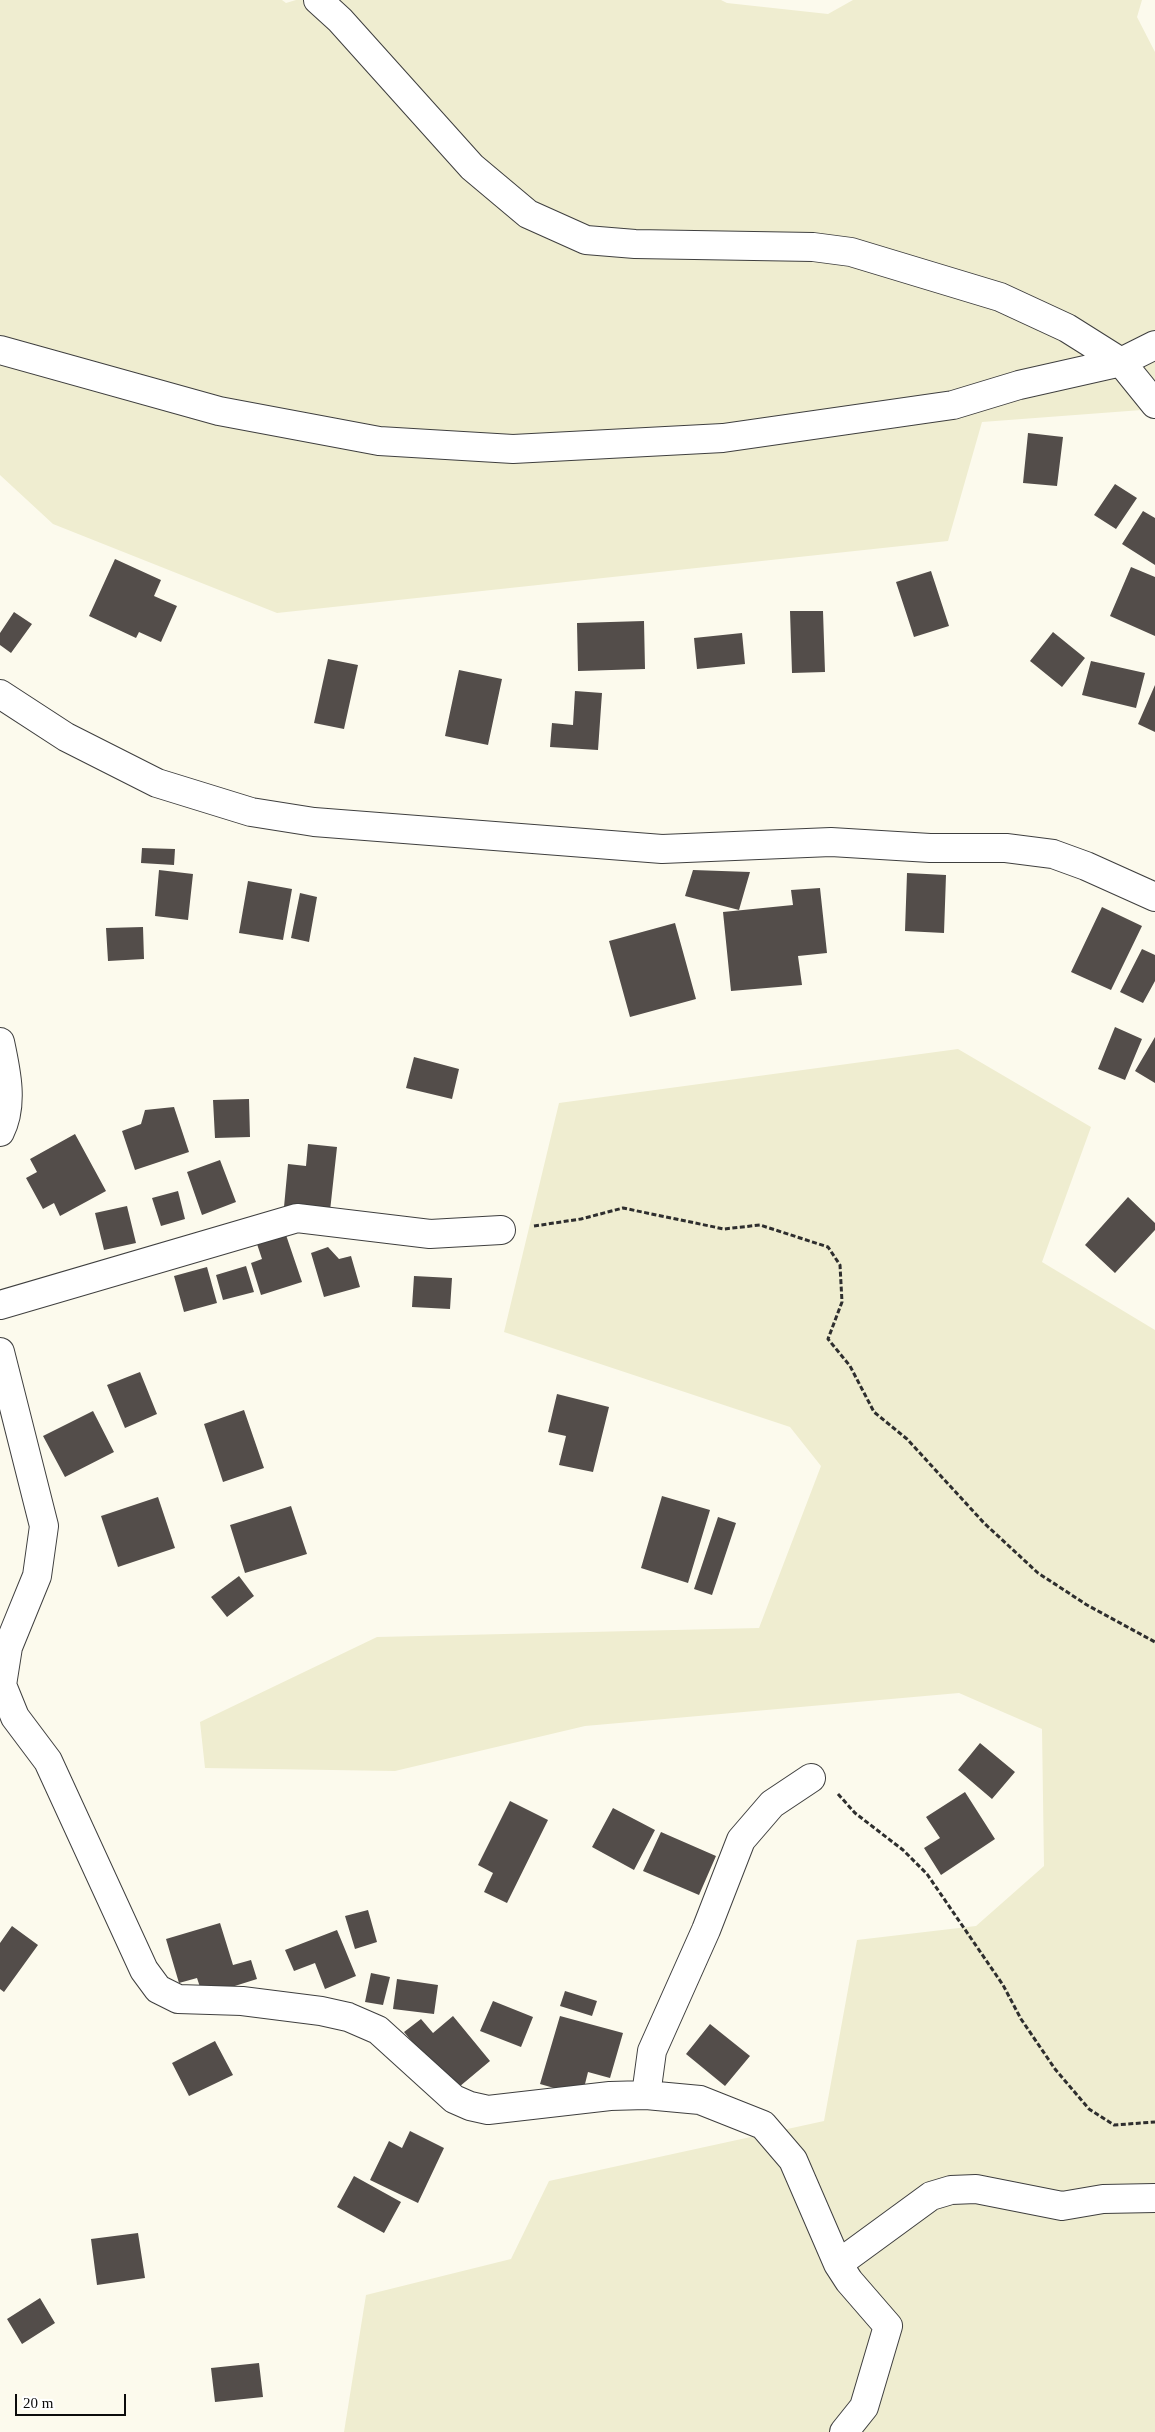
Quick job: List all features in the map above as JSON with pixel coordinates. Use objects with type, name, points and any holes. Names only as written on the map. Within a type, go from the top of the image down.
[{"type":"street","points":[[318,0],[340,20],[472,167],[528,214],[586,240],[635,244],[813,247],[851,252],[1000,297],[1067,328],[1121,362],[1155,404]]},
{"type":"street","points":[[0,350],[219,411],[379,441],[513,449],[723,438],[953,404],[1019,385],[1121,362],[1155,345]]},
{"type":"street","points":[[0,694],[66,737],[157,783],[251,812],[314,822],[662,849],[831,842],[930,848],[1006,848],[1053,854],[1086,866],[1155,897]]},
{"type":"street","points":[[0,1042],[8,1075],[6,1121],[0,1132]]},
{"type":"street","points":[[0,1305],[297,1218],[430,1234],[501,1230]]},
{"type":"street","points":[[0,1352],[44,1526],[37,1576],[8,1648],[2,1685],[15,1717],[48,1761],[144,1970],[158,1990],[178,1999],[242,2001],[321,2011],[348,2017],[378,2030],[454,2099],[470,2106],[488,2110],[610,2096],[646,2095],[700,2100],[763,2125],[792,2160],[838,2264],[849,2281],[888,2326],[864,2406],[844,2432]]},
{"type":"street","points":[[646,2095],[652,2051],[706,1930],[741,1840],[772,1804],[811,1778]]},
{"type":"street","points":[[838,2264],[931,2196],[951,2190],[976,2189],[1062,2206],[1103,2199],[1155,2198]]},
{"type":"path","points":[[501,1230],[580,1219],[623,1208],[724,1229],[760,1224],[828,1247],[840,1265],[842,1302],[828,1339],[850,1366],[874,1412],[907,1439],[984,1523],[1038,1573],[1087,1605],[1155,1642]]},
{"type":"path","points":[[811,1778],[831,1786],[855,1813],[903,1850],[927,1874],[1003,1985],[1021,2019],[1055,2069],[1089,2109],[1114,2125],[1155,2122]]},
{"type":"shaded area","points":[[0,0],[282,0],[286,3],[296,0],[721,0],[727,3],[828,14],[853,0],[1142,0],[1137,17],[1155,52],[1155,409],[982,422],[948,541],[277,613],[53,524],[0,475]]},
{"type":"shaded area","points":[[958,1049],[1091,1127],[1042,1262],[1155,1330],[1155,2432],[344,2432],[366,2295],[511,2259],[549,2181],[824,2121],[857,1940],[976,1926],[1044,1866],[1042,1729],[959,1693],[585,1726],[395,1771],[205,1768],[200,1722],[377,1637],[759,1628],[821,1466],[790,1427],[504,1332],[559,1103]]},
{"type":"building","points":[[1028,433],[1063,437],[1057,486],[1023,483]]},
{"type":"building","points":[[1115,484],[1137,498],[1116,529],[1094,515]]},
{"type":"building","points":[[1143,511],[1155,518],[1155,565],[1122,544]]},
{"type":"building","points":[[115,559],[161,580],[154,596],[177,606],[161,642],[139,632],[136,638],[89,616]]},
{"type":"building","points":[[1131,567],[1155,577],[1155,636],[1110,616]]},
{"type":"building","points":[[931,571],[949,626],[914,637],[896,582]]},
{"type":"building","points":[[790,611],[823,611],[825,672],[792,673]]},
{"type":"building","points":[[14,612],[32,624],[11,653],[0,645],[0,633]]},
{"type":"building","points":[[644,621],[645,669],[578,671],[577,623]]},
{"type":"building","points":[[1053,632],[1085,658],[1062,687],[1030,661]]},
{"type":"building","points":[[742,633],[745,664],[697,669],[694,638]]},
{"type":"building","points":[[328,659],[358,665],[344,729],[314,723]]},
{"type":"building","points":[[1091,661],[1145,673],[1136,708],[1082,695]]},
{"type":"building","points":[[459,670],[502,679],[488,745],[445,736]]},
{"type":"building","points":[[1155,685],[1155,732],[1138,724]]},
{"type":"building","points":[[575,691],[602,693],[598,750],[550,747],[552,723],[573,725]]},
{"type":"building","points":[[142,848],[175,849],[174,865],[141,863]]},
{"type":"building","points":[[159,870],[193,874],[188,920],[155,916]]},
{"type":"building","points":[[693,870],[750,872],[739,910],[685,896]]},
{"type":"building","points":[[907,873],[946,875],[944,933],[905,931]]},
{"type":"building","points":[[248,881],[292,889],[283,940],[239,933]]},
{"type":"building","points":[[820,888],[827,953],[798,956],[802,985],[731,991],[723,912],[793,905],[791,890]]},
{"type":"building","points":[[300,893],[317,897],[309,942],[291,938]]},
{"type":"building","points":[[1102,907],[1142,926],[1111,990],[1071,972]]},
{"type":"building","points":[[675,923],[696,999],[630,1017],[609,941]]},
{"type":"building","points":[[143,927],[144,959],[108,961],[106,928]]},
{"type":"building","points":[[1142,949],[1155,955],[1155,981],[1143,1003],[1120,992]]},
{"type":"building","points":[[1115,1027],[1142,1039],[1125,1080],[1098,1069]]},
{"type":"building","points":[[1155,1037],[1155,1083],[1135,1071]]},
{"type":"building","points":[[414,1057],[459,1069],[452,1099],[406,1088]]},
{"type":"building","points":[[249,1099],[250,1137],[215,1138],[213,1100]]},
{"type":"building","points":[[174,1107],[189,1152],[135,1170],[122,1131],[141,1124],[145,1110]]},
{"type":"building","points":[[75,1134],[106,1191],[60,1216],[54,1203],[43,1209],[26,1178],[37,1172],[30,1159]]},
{"type":"building","points":[[308,1144],[337,1147],[330,1211],[284,1207],[288,1164],[306,1166]]},
{"type":"building","points":[[220,1160],[236,1202],[202,1215],[187,1172]]},
{"type":"building","points":[[178,1191],[185,1219],[161,1226],[152,1198]]},
{"type":"building","points":[[1128,1197],[1155,1223],[1155,1230],[1115,1273],[1085,1245]]},
{"type":"building","points":[[127,1206],[136,1243],[104,1250],[95,1213]]},
{"type":"building","points":[[286,1235],[302,1282],[261,1295],[251,1263],[262,1259],[257,1244]]},
{"type":"building","points":[[328,1247],[339,1259],[351,1256],[360,1287],[324,1297],[311,1253]]},
{"type":"building","points":[[246,1266],[254,1292],[223,1300],[216,1275]]},
{"type":"building","points":[[207,1267],[217,1303],[184,1312],[174,1276]]},
{"type":"building","points":[[414,1276],[452,1278],[450,1309],[412,1307]]},
{"type":"building","points":[[140,1372],[157,1414],[125,1428],[107,1385]]},
{"type":"building","points":[[557,1394],[609,1407],[593,1472],[559,1465],[566,1436],[548,1432]]},
{"type":"building","points":[[244,1410],[264,1468],[223,1482],[204,1424]]},
{"type":"building","points":[[93,1411],[114,1452],[65,1477],[43,1436]]},
{"type":"building","points":[[662,1496],[710,1510],[688,1583],[641,1568]]},
{"type":"building","points":[[158,1497],[175,1548],[118,1567],[101,1516]]},
{"type":"building","points":[[291,1506],[307,1554],[245,1573],[230,1525]]},
{"type":"building","points":[[718,1517],[736,1523],[712,1595],[694,1589]]},
{"type":"building","points":[[239,1576],[254,1596],[227,1617],[211,1597]]},
{"type":"building","points":[[980,1743],[1015,1772],[992,1799],[958,1770]]},
{"type":"building","points":[[965,1792],[995,1839],[941,1875],[924,1848],[940,1838],[926,1817]]},
{"type":"building","points":[[510,1801],[548,1820],[507,1903],[484,1892],[493,1873],[478,1865]]},
{"type":"building","points":[[613,1808],[655,1830],[634,1870],[592,1847]]},
{"type":"building","points":[[661,1832],[716,1856],[699,1895],[643,1871]]},
{"type":"building","points":[[368,1910],[377,1942],[355,1949],[345,1916]]},
{"type":"building","points":[[220,1923],[233,1965],[251,1960],[257,1979],[203,1996],[197,1978],[179,1983],[166,1939]]},
{"type":"building","points":[[12,1926],[38,1945],[4,1992],[0,1989],[0,1943]]},
{"type":"building","points":[[337,1930],[356,1976],[325,1989],[315,1963],[294,1971],[285,1950]]},
{"type":"building","points":[[371,1973],[390,1977],[383,2005],[365,2002]]},
{"type":"building","points":[[397,1979],[438,1985],[434,2014],[393,2009]]},
{"type":"building","points":[[565,1991],[597,2001],[592,2016],[560,2006]]},
{"type":"building","points":[[493,2001],[533,2017],[521,2047],[480,2031]]},
{"type":"building","points":[[453,2016],[490,2061],[453,2092],[404,2032],[421,2019],[433,2033]]},
{"type":"building","points":[[560,2016],[623,2033],[610,2078],[588,2072],[582,2096],[540,2084]]},
{"type":"building","points":[[710,2024],[750,2056],[725,2086],[686,2054]]},
{"type":"building","points":[[215,2041],[233,2075],[189,2096],[172,2063]]},
{"type":"building","points":[[410,2131],[444,2148],[418,2203],[370,2180],[389,2141],[402,2148]]},
{"type":"building","points":[[354,2176],[401,2202],[384,2233],[337,2207]]},
{"type":"building","points":[[138,2233],[145,2278],[97,2285],[91,2239]]},
{"type":"building","points":[[40,2298],[55,2323],[22,2344],[7,2319]]},
{"type":"building","points":[[259,2363],[263,2397],[215,2402],[211,2368]]}]
